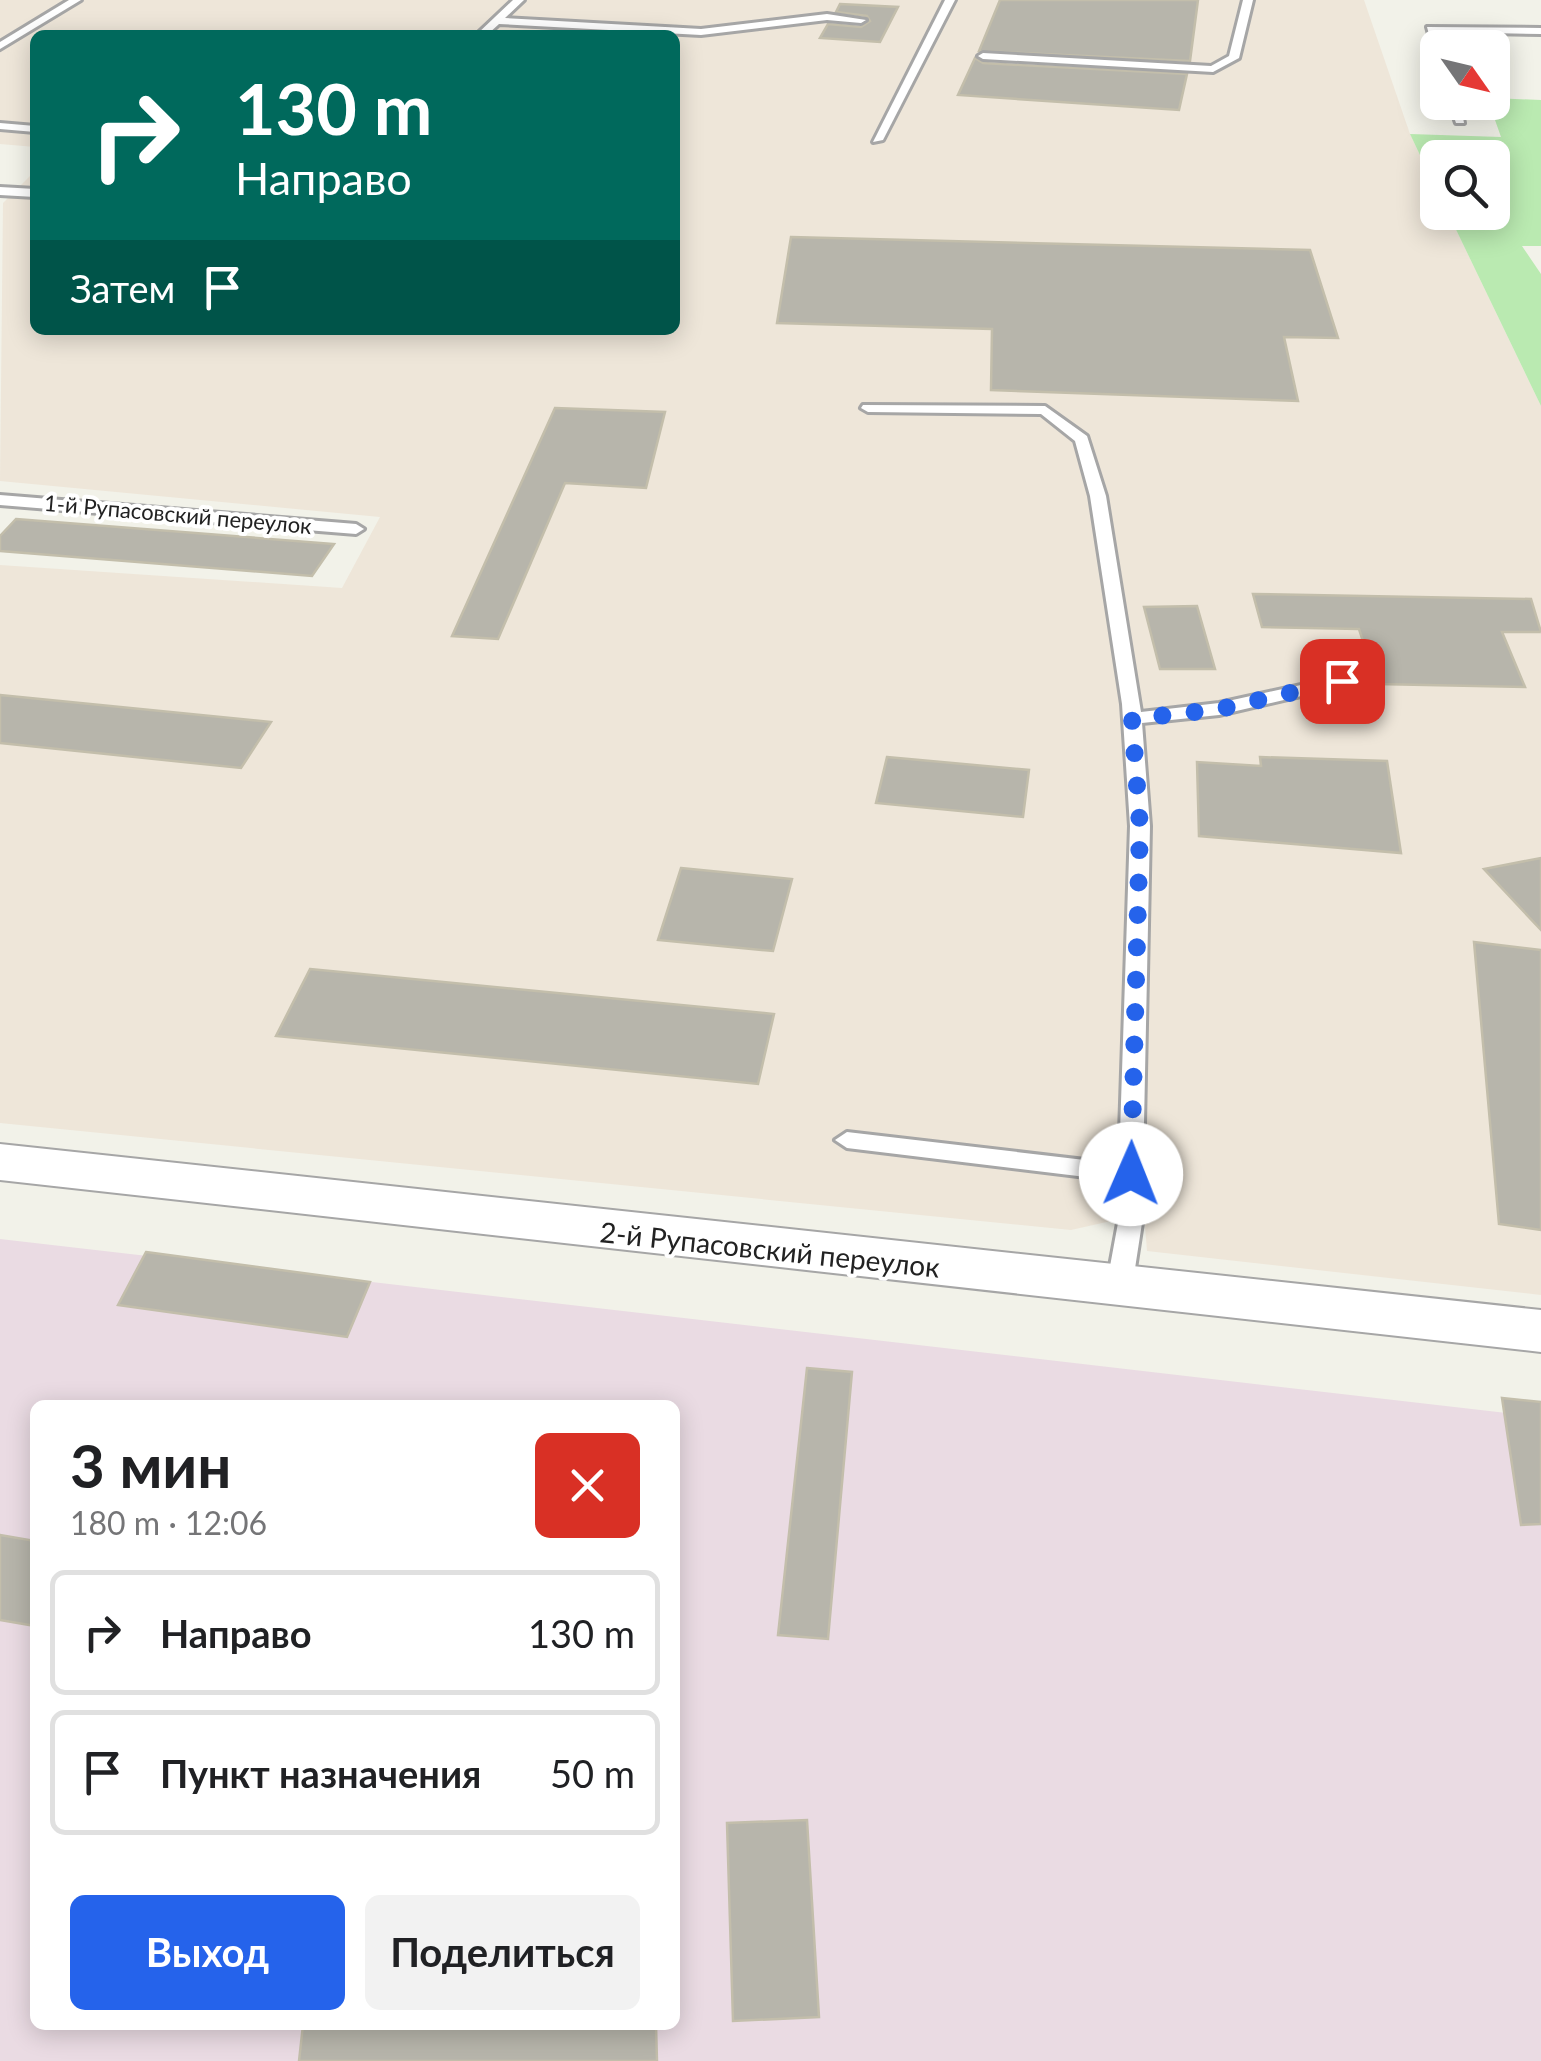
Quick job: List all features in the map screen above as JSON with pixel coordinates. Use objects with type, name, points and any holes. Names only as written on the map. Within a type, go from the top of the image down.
[{"type":"street","name":"2-й Рупасовский переулок","points":[[0,1162],[1541,1332]]},
{"type":"lane","points":[[0,46],[76,0]]},
{"type":"lane","points":[[486,30],[519,0]]},
{"type":"lane","points":[[877,140],[950,0]]},
{"type":"lane","points":[[983,56],[1213,69],[1234,58],[1248,0]]},
{"type":"lane","points":[[680,31],[701,32],[827,17],[861,20]]},
{"type":"lane","points":[[496,21],[664,30]]},
{"type":"lane","points":[[1432,30],[1504,30]]},
{"type":"lane","points":[[1510,30],[1541,31]]},
{"type":"lane","points":[[0,126],[30,128]]},
{"type":"lane","points":[[0,191],[30,193]]},
{"type":"lane","points":[[868,408],[1045,410],[1082,439],[1098,496],[1132,719],[1140,826],[1130,1223],[1119,1288]]},
{"type":"lane","name":"1-й Рупасовский переулок","points":[[0,500],[356,529]]},
{"type":"lane","points":[[1132,719],[1220,709],[1342,681]]},
{"type":"lane","points":[[847,1140],[1131,1174]]},
{"type":"shaded area","points":[[0,0],[1364,0],[1420,155],[1420,230],[1456,230],[1541,406],[1541,1295],[1147,1251],[1145,1225],[1111,1221],[1071,1230],[0,1123],[0,565],[342,588],[380,517],[0,481],[3,203],[30,176],[30,335],[680,335],[680,30],[30,30],[30,147],[0,144]]},
{"type":"shaded area","points":[[0,1239],[1541,1417],[1541,2061],[0,2061]]},
{"type":"green space","points":[[1510,99],[1541,100],[1541,246],[1522,246],[1541,274],[1541,406],[1456,230],[1510,230],[1510,140],[1420,140],[1420,155],[1410,134],[1501,137],[1495,120],[1510,120]]},
{"type":"building","points":[[1000,0],[1198,0],[1190,61],[979,51]]},
{"type":"building","points":[[840,4],[898,7],[880,42],[820,38],[828,24],[861,27],[870,21],[867,16],[836,12]]},
{"type":"building","points":[[975,58],[983,63],[1187,74],[1179,110],[958,95]]},
{"type":"building","points":[[791,237],[1310,250],[1338,338],[1284,337],[1298,401],[991,390],[992,329],[777,323]]},
{"type":"building","points":[[555,408],[665,412],[646,488],[565,483],[498,639],[452,636]]},
{"type":"building","points":[[16,519],[334,544],[312,576],[0,551],[0,536]]},
{"type":"building","points":[[1253,594],[1531,599],[1541,632],[1502,632],[1525,687],[1377,684],[1359,629],[1262,627]]},
{"type":"building","points":[[1197,606],[1215,669],[1160,669],[1144,607]]},
{"type":"building","points":[[0,695],[271,722],[241,768],[0,743]]},
{"type":"building","points":[[887,757],[1029,770],[1023,817],[876,803]]},
{"type":"building","points":[[1260,757],[1387,761],[1401,853],[1199,836],[1197,762],[1261,766]]},
{"type":"building","points":[[1541,858],[1541,930],[1484,869]]},
{"type":"building","points":[[681,868],[792,879],[773,951],[658,940]]},
{"type":"building","points":[[1474,942],[1541,950],[1541,1230],[1499,1224]]},
{"type":"building","points":[[310,969],[774,1014],[758,1084],[276,1036]]},
{"type":"building","points":[[146,1252],[370,1282],[347,1337],[118,1305]]},
{"type":"building","points":[[807,1368],[852,1372],[828,1639],[778,1635]]},
{"type":"building","points":[[1502,1398],[1541,1402],[1541,1524],[1521,1525]]},
{"type":"building","points":[[0,1535],[30,1540],[30,1625],[0,1620]]},
{"type":"building","points":[[807,1820],[819,2017],[733,2021],[727,1823]]},
{"type":"building","points":[[302,2030],[656,2030],[657,2061],[299,2061]]},
{"type":"route","points":[[1131,1174],[1140,826],[1132,719],[1220,709],[1342,681]]}]
